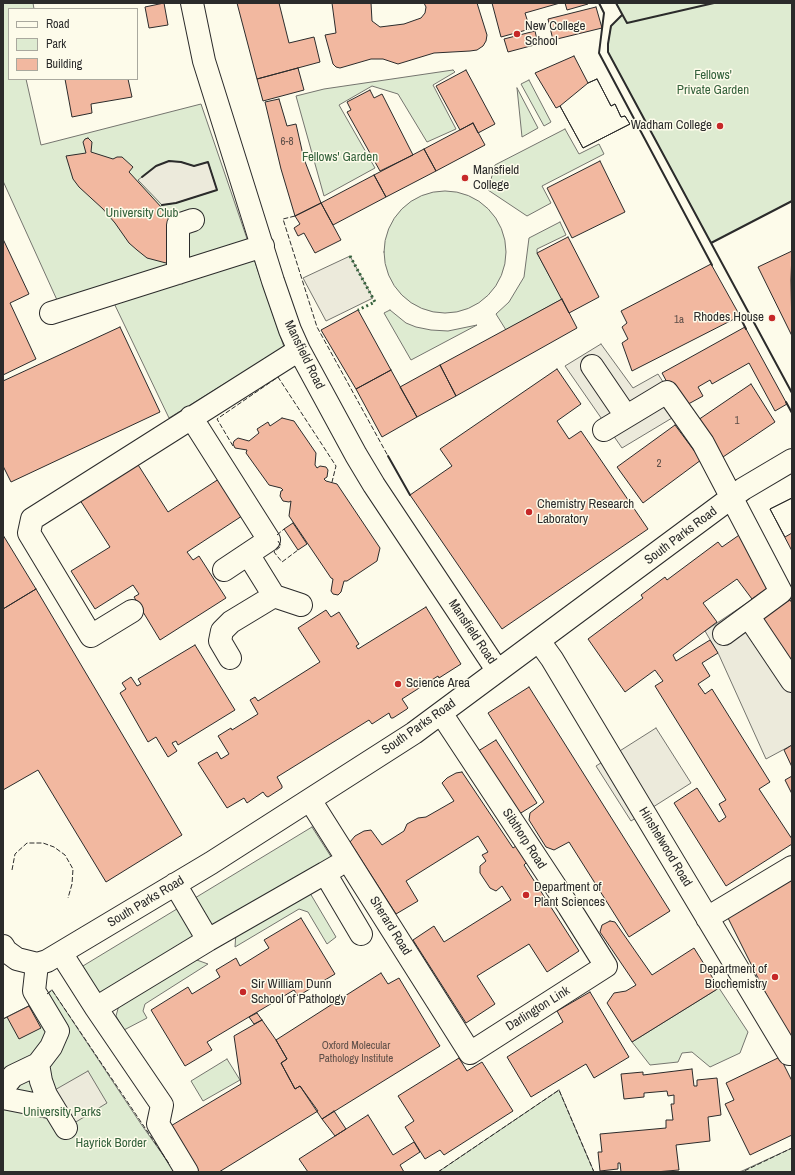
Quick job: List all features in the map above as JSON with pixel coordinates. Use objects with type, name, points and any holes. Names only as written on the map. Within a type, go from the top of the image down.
[{"type":"street","name":"Mansfield Road","points":[[192,3],[204,61],[290,330],[356,455],[374,485],[498,670]]},
{"type":"street","points":[[178,273],[178,225],[194,220]]},
{"type":"street","points":[[51,313],[263,246]]},
{"type":"street","points":[[132,611],[91,636],[29,533],[32,519],[191,417],[300,350]]},
{"type":"street","points":[[592,366],[626,416]]},
{"type":"street","points":[[604,430],[667,392],[703,443],[781,592],[724,634]]},
{"type":"street","points":[[191,417],[270,540],[224,570]]},
{"type":"street","name":"South Parks Road","points":[[33,963],[47,961],[211,863],[414,733],[743,490],[792,460]]},
{"type":"street","points":[[248,554],[274,596],[301,605]]},
{"type":"street","points":[[230,658],[220,640],[222,631],[231,622],[274,596]]},
{"type":"street","points":[[749,617],[792,681]]},
{"type":"street","name":"Hinshelwood Road","points":[[539,640],[552,659],[707,918],[790,1053]]},
{"type":"street","name":"Sibthorp Road","points":[[441,713],[606,966]]},
{"type":"street","points":[[96,1008],[208,940],[338,866],[304,804]]},
{"type":"street","name":"Sherard Road","points":[[304,804],[470,1052]]},
{"type":"street","points":[[707,918],[792,867]]},
{"type":"street","points":[[325,874],[361,934]]},
{"type":"street","points":[[175,884],[208,940]]},
{"type":"street","points":[[3,946],[6,951],[17,960],[33,963],[34,991],[58,1031],[51,1047],[38,1064],[13,1076],[3,1088]]},
{"type":"street","points":[[61,953],[96,1008],[162,1105],[158,1124],[187,1172]]},
{"type":"street","name":"Darlington Link","points":[[470,1052],[606,966]]},
{"type":"street","points":[[38,1064],[41,1081],[46,1095],[66,1128]]},
{"type":"street","points":[[3,1098],[54,1108]]},
{"type":"green space","name":"University Club","points":[[3,3],[33,3],[34,8],[8,8],[8,80],[26,80],[41,145],[201,104],[284,347],[169,418],[112,299],[62,311],[3,181]]},
{"type":"green space","name":"Fellows' Private Garden","points":[[616,3],[792,3],[792,201],[711,243],[608,52],[611,26],[622,15]]},
{"type":"green space","name":"Fellows' Garden","points":[[453,70],[455,72],[433,85],[456,129],[427,142],[398,94],[372,86],[339,105],[375,168],[324,196],[296,96],[324,89]]},
{"type":"green space","points":[[529,80],[551,122],[544,126],[521,84]]},
{"type":"green space","points":[[517,88],[538,128],[522,137]]},
{"type":"green space","points":[[565,129],[579,154],[599,144],[604,154],[542,186],[551,203],[527,216],[488,190],[495,165]]},
{"type":"green space","points":[[445,191],[469,195],[488,209],[502,228],[506,252],[502,276],[488,295],[469,309],[445,313],[421,309],[402,295],[388,276],[384,252],[388,228],[402,209],[421,195]]},
{"type":"green space","points":[[560,222],[566,235],[537,249],[537,253],[562,299],[506,330],[496,314],[509,302],[524,277],[529,238]]},
{"type":"green space","points":[[390,310],[406,323],[431,330],[448,331],[477,325],[411,360],[384,313]]},
{"type":"green space","points":[[312,827],[337,866],[96,1008],[73,972]]},
{"type":"green space","points":[[307,888],[336,937],[327,944],[308,912],[299,909],[235,947],[236,932]]},
{"type":"green space","points":[[194,959],[208,964],[145,1004],[143,1011],[147,1018],[124,1030],[116,1016],[119,1005]]},
{"type":"green space","points":[[719,988],[748,1032],[740,1053],[710,1067],[692,1052],[682,1053],[678,1062],[650,1065],[632,1042]]},
{"type":"green space","name":"University Parks","points":[[52,990],[141,1124],[175,1172],[3,1172],[3,1019],[40,1000]]},
{"type":"green space","points":[[227,1059],[240,1080],[203,1101],[191,1081]]},
{"type":"green space","points":[[559,1090],[594,1172],[438,1172]]},
{"type":"green space","points":[[792,1148],[792,1172],[738,1172],[742,1171]]},
{"type":"shaded area","points":[[169,161],[181,162],[194,166],[208,162],[217,190],[176,203],[162,205],[138,180],[156,166]]},
{"type":"shaded area","points":[[350,256],[373,298],[326,321],[303,278]]},
{"type":"shaded area","points":[[601,344],[633,388],[658,374],[682,412],[622,448],[565,366]]},
{"type":"shaded area","points":[[765,591],[792,671],[792,745],[766,759],[719,655],[705,631]]},
{"type":"shaded area","points":[[656,728],[691,783],[631,821],[596,766]]},
{"type":"shaded area","points":[[88,1071],[107,1103],[66,1128],[46,1095]]},
{"type":"building","points":[[164,3],[168,25],[149,28],[145,7]]},
{"type":"building","points":[[237,3],[279,3],[289,43],[314,37],[320,62],[257,79]]},
{"type":"building","points":[[332,3],[371,3],[372,21],[380,27],[404,24],[421,18],[425,13],[426,7],[424,3],[477,3],[487,35],[486,41],[483,46],[477,50],[434,53],[398,64],[383,59],[371,59],[340,68],[333,64],[325,35],[336,33]]},
{"type":"building","points":[[492,3],[560,3],[525,13],[530,29],[501,37]]},
{"type":"building","points":[[565,3],[588,3],[588,4],[567,10]]},
{"type":"building","points":[[596,7],[602,28],[553,40],[548,19]]},
{"type":"building","points":[[535,31],[538,44],[508,52],[504,39]]},
{"type":"building","points":[[574,56],[588,83],[597,79],[611,106],[615,104],[621,117],[625,116],[630,124],[583,148],[560,106],[556,108],[535,73]]},
{"type":"building","points":[[298,68],[304,90],[263,101],[257,79]]},
{"type":"building","points":[[466,70],[495,124],[478,133],[473,123],[460,130],[436,86]]},
{"type":"building","points":[[597,79],[611,106],[615,104],[621,117],[625,116],[630,124],[583,148],[560,106],[588,83]]},
{"type":"building","points":[[65,80],[128,80],[132,97],[91,104],[92,113],[72,117]]},
{"type":"building","points":[[370,90],[374,98],[382,94],[413,155],[380,171],[347,112],[351,110],[347,102]]},
{"type":"building","points":[[279,99],[287,126],[296,124],[304,159],[321,203],[295,216],[281,169],[265,102]]},
{"type":"building","points":[[473,123],[485,145],[436,171],[424,149]]},
{"type":"building","name":"University Club","points":[[88,138],[92,142],[91,152],[113,159],[122,157],[133,167],[129,172],[162,208],[171,224],[169,258],[166,263],[147,258],[129,243],[103,209],[79,187],[73,179],[66,156],[86,153],[83,142]]},
{"type":"building","points":[[424,149],[436,171],[386,197],[374,175]]},
{"type":"building","points":[[600,161],[625,212],[572,238],[547,188]]},
{"type":"building","points":[[374,175],[386,197],[333,225],[321,203]]},
{"type":"building","points":[[321,203],[341,240],[315,253],[304,233],[298,236],[294,228],[300,224],[295,216]]},
{"type":"building","points":[[568,237],[599,297],[569,313],[537,253]]},
{"type":"building","points":[[3,239],[29,294],[10,303],[36,359],[3,375]]},
{"type":"building","points":[[792,251],[791,280],[792,336],[758,267]]},
{"type":"building","points":[[711,264],[740,316],[632,371],[622,343],[628,339],[622,327],[627,323],[621,311]]},
{"type":"building","points":[[562,299],[577,328],[456,396],[440,365]]},
{"type":"building","points":[[358,310],[391,370],[356,389],[321,330]]},
{"type":"building","points":[[120,327],[160,412],[11,482],[3,466],[3,381]]},
{"type":"building","points":[[745,327],[787,404],[775,411],[749,363],[712,384],[710,380],[698,387],[703,396],[681,408],[662,373]]},
{"type":"building","points":[[440,365],[456,396],[417,417],[400,387]]},
{"type":"building","name":"Chemistry Research Laboratory","points":[[557,369],[581,404],[557,421],[569,439],[581,431],[648,529],[502,629],[410,495],[452,466],[440,449]]},
{"type":"building","points":[[391,370],[417,417],[382,437],[356,389]]},
{"type":"building","points":[[751,384],[775,422],[723,457],[698,420]]},
{"type":"building","points":[[282,418],[294,421],[316,453],[315,465],[317,468],[320,466],[326,467],[328,470],[327,477],[324,479],[337,484],[380,548],[377,561],[347,581],[344,581],[341,592],[338,595],[333,594],[331,591],[333,579],[289,516],[291,501],[283,501],[280,496],[281,491],[283,490],[281,488],[269,485],[246,453],[247,450],[235,448],[233,444],[238,438],[249,441],[259,433],[257,429],[268,422],[270,426]]},
{"type":"building","points":[[675,425],[701,460],[643,503],[617,467]]},
{"type":"building","points":[[135,460],[168,512],[222,477],[245,514],[187,552],[193,560],[199,556],[226,598],[160,640],[134,597],[139,594],[133,585],[95,609],[71,571],[110,547],[78,497]]},
{"type":"building","points":[[792,498],[792,551],[770,509]]},
{"type":"building","points":[[792,498],[792,533],[785,537],[770,509]]},
{"type":"building","points":[[293,523],[307,544],[298,550],[284,529]]},
{"type":"building","points":[[745,531],[771,586],[752,599],[737,579],[703,603],[717,622],[673,655],[676,661],[710,640],[718,653],[702,663],[710,676],[698,684],[705,694],[712,689],[770,782],[759,789],[792,839],[792,844],[726,886],[674,803],[697,788],[719,822],[726,817],[719,804],[726,800],[655,686],[663,681],[655,670],[625,692],[588,639],[643,598],[641,595],[665,577],[667,580],[718,542],[722,547]]},
{"type":"building","points":[[3,535],[36,589],[3,609]]},
{"type":"building","points":[[36,589],[182,835],[106,882],[38,770],[3,790],[3,609]]},
{"type":"building","points":[[790,600],[792,603],[792,671],[761,616]]},
{"type":"building","points":[[426,607],[461,664],[439,678],[438,676],[402,699],[408,708],[393,718],[391,718],[389,713],[372,724],[369,720],[277,777],[282,788],[268,797],[263,792],[247,803],[244,798],[227,808],[198,763],[217,752],[221,759],[229,754],[218,736],[231,728],[232,730],[258,714],[250,700],[255,697],[258,701],[320,662],[298,628],[326,610],[331,617],[339,612],[359,644],[356,646],[358,649]]},
{"type":"building","points":[[195,645],[235,710],[178,745],[176,741],[172,743],[177,751],[168,757],[156,737],[148,742],[120,693],[126,689],[122,683],[131,677],[137,686],[141,684],[138,679]]},
{"type":"building","points":[[529,687],[670,911],[629,937],[569,842],[554,850],[546,847],[529,820],[530,813],[544,802],[488,713]]},
{"type":"building","points":[[496,740],[537,803],[516,816],[475,753]]},
{"type":"building","points":[[792,745],[792,767],[784,750]]},
{"type":"building","name":"Department of Plant Sciences","points":[[462,772],[513,848],[519,844],[529,860],[524,865],[579,951],[547,972],[529,944],[477,976],[495,1004],[466,1023],[413,940],[434,926],[444,942],[511,900],[502,886],[496,891],[490,888],[480,873],[480,866],[486,861],[482,855],[488,852],[478,836],[406,881],[418,901],[396,914],[350,842],[355,836],[364,831],[371,830],[382,845],[404,831],[407,824],[418,818],[426,817],[454,801],[442,783],[456,773]]},
{"type":"building","points":[[792,776],[792,794],[785,780]]},
{"type":"building","name":"Department of Biochemistry","points":[[792,878],[792,1041],[790,1042],[725,912]]},
{"type":"building","name":"Sir William Dunn School of Pathology","points":[[301,918],[335,974],[298,996],[294,990],[207,1042],[212,1050],[185,1066],[151,1010],[188,987],[192,994],[220,977],[216,970],[236,958],[240,966],[269,948],[264,940]]},
{"type":"building","points":[[610,921],[615,922],[652,975],[694,948],[719,988],[632,1042],[607,1003],[614,993],[626,991],[636,985],[600,932],[602,925]]},
{"type":"building","name":"Oxford Molecular Pathology Institute","points":[[381,973],[388,984],[399,978],[440,1046],[322,1119],[300,1086],[295,1089],[281,1063],[287,1059],[276,1040]]},
{"type":"building","points":[[590,992],[629,1057],[594,1078],[586,1064],[531,1097],[507,1057],[563,1022],[557,1011]]},
{"type":"building","points":[[29,1006],[41,1028],[19,1039],[7,1017]]},
{"type":"building","points":[[257,1013],[262,1020],[254,1024],[249,1017]]},
{"type":"building","points":[[262,1020],[287,1059],[281,1063],[295,1089],[300,1086],[318,1111],[219,1172],[196,1172],[169,1127],[241,1084],[234,1036]]},
{"type":"building","points":[[780,1057],[792,1081],[792,1135],[750,1155],[725,1104],[734,1100],[726,1083]]},
{"type":"building","points":[[459,1058],[467,1071],[482,1062],[513,1111],[444,1155],[440,1150],[425,1159],[405,1127],[414,1121],[398,1096]]},
{"type":"building","points":[[692,1069],[694,1086],[697,1086],[697,1080],[717,1078],[721,1115],[708,1117],[710,1141],[676,1145],[679,1170],[621,1172],[620,1163],[618,1163],[618,1169],[600,1171],[598,1152],[602,1152],[600,1134],[666,1128],[666,1120],[673,1120],[671,1104],[674,1104],[674,1095],[668,1096],[667,1091],[644,1093],[644,1097],[624,1099],[621,1074],[643,1072],[643,1075]]},
{"type":"building","points":[[334,1111],[346,1129],[335,1136],[322,1119]]},
{"type":"building","points":[[368,1115],[393,1155],[414,1142],[420,1152],[400,1165],[404,1172],[308,1172],[299,1159]]},
{"type":"hedge","points":[[350,256],[375,302],[358,310]]},
{"type":"fence","points":[[295,216],[283,219],[317,327],[388,456]]},
{"type":"fence","points":[[233,446],[217,419],[278,377],[336,466],[332,482]]},
{"type":"fence","points":[[277,535],[284,529]]},
{"type":"fence","points":[[278,541],[281,546],[274,552],[282,562],[298,550]]},
{"type":"fence","points":[[12,870],[15,854],[27,843],[43,843],[54,847],[65,855],[73,869],[72,884],[68,898]]},
{"type":"fence","points":[[47,994],[52,990],[170,1165]]},
{"type":"fence","points":[[3,1019],[9,1016]]},
{"type":"fence","points":[[438,1172],[559,1090],[594,1172]]},
{"type":"fence","points":[[738,1172],[742,1172],[792,1148]]},
{"type":"wall","points":[[599,3],[604,13],[599,53],[712,265]]},
{"type":"wall","points":[[616,3],[627,23],[714,3]]},
{"type":"wall","points":[[622,15],[611,26],[608,52],[792,393]]},
{"type":"wall","points":[[142,177],[156,166],[169,161],[181,162],[194,166],[208,162],[217,190],[176,203],[162,205]]},
{"type":"wall","points":[[711,243],[792,201]]},
{"type":"wall","points":[[739,315],[746,329]]},
{"type":"wall","points":[[786,402],[792,413]]},
{"type":"wall","points":[[388,456],[410,495]]},
{"type":"place","name":"New College School","points":[[517,34]]},
{"type":"place","name":"Wadham College","points":[[720,126]]},
{"type":"place","name":"Mansfield College","points":[[465,178]]},
{"type":"place","name":"Rhodes House","points":[[772,318]]},
{"type":"place","name":"Chemistry Research Laboratory","points":[[529,512]]},
{"type":"place","name":"Science Area","points":[[398,684]]},
{"type":"place","name":"Department of Plant Sciences","points":[[526,895]]},
{"type":"place","name":"Department of Biochemistry","points":[[775,977]]},
{"type":"place","name":"Sir William Dunn School of Pathology","points":[[243,992]]},
{"type":"park label","name":"Hayrick Border","points":[[111,1144]]}]
